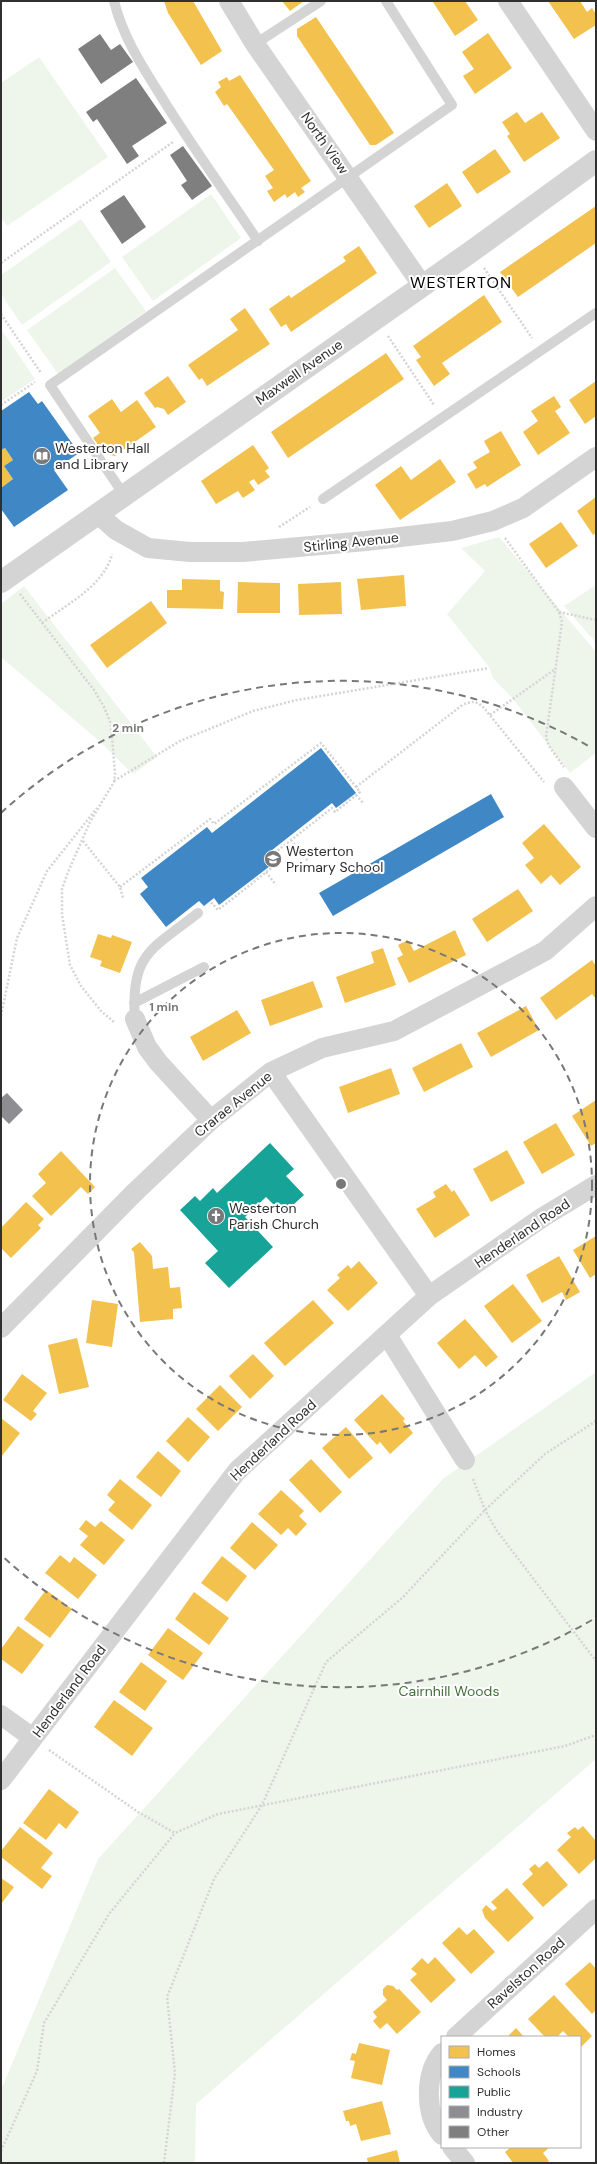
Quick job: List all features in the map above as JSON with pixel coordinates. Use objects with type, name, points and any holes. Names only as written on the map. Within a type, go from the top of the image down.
[{"type":"street","name":"North View","points":[[229,1],[255,44],[422,285]]},
{"type":"street","points":[[508,1],[596,131]]},
{"type":"street","name":"Maxwell Avenue","points":[[4,580],[472,251],[596,161]]},
{"type":"street","name":"Stirling Avenue","points":[[98,514],[116,530],[148,548],[190,552],[242,552],[366,541],[452,531],[493,522],[523,508],[596,458]]},
{"type":"street","points":[[564,787],[596,828]]},
{"type":"street","name":"Crarae Avenue","points":[[1,1328],[134,1193],[211,1120],[271,1072],[322,1048],[394,1031],[545,951],[596,906]]},
{"type":"street","points":[[135,1011],[147,1047],[158,1062],[211,1120]]},
{"type":"street","points":[[271,1072],[430,1296]]},
{"type":"street","name":"Henderland Road","points":[[1,1780],[237,1471],[430,1296],[543,1217],[596,1185]]},
{"type":"street","points":[[387,1334],[465,1460]]},
{"type":"street","points":[[1,1715],[33,1738]]},
{"type":"street","name":"Ravelston Road","points":[[457,2036],[596,1909]]},
{"type":"street","points":[[441,2055],[430,2078],[429,2104],[437,2130],[441,2134]]},
{"type":"street","points":[[453,2148],[465,2163]]},
{"type":"lane","points":[[114,1],[119,22],[127,40],[185,133],[258,241]]},
{"type":"lane","points":[[255,44],[321,1]]},
{"type":"lane","points":[[124,495],[50,385],[452,105],[386,1]]},
{"type":"lane","points":[[323,499],[596,313]]},
{"type":"lane","points":[[135,1011],[137,976],[142,962],[149,952],[198,913]]},
{"type":"lane","points":[[135,1011],[204,967]]},
{"type":"path","points":[[1,263],[174,141]]},
{"type":"path","points":[[472,251],[540,351]]},
{"type":"path","points":[[1,314],[50,385]]},
{"type":"path","points":[[375,318],[442,417]]},
{"type":"path","points":[[1,405],[44,376]]},
{"type":"path","points":[[274,530],[323,499]]},
{"type":"path","points":[[356,787],[461,706],[472,701],[476,702],[490,715],[550,789],[564,787],[570,775],[549,746],[546,737],[554,670],[562,622],[559,612],[510,545]]},
{"type":"path","points":[[42,623],[97,582],[109,564],[112,554]]},
{"type":"path","points":[[1,1016],[17,938],[47,871],[100,804],[114,782],[116,774],[111,724],[104,707],[94,690],[42,623],[4,580]]},
{"type":"path","points":[[559,612],[596,620]]},
{"type":"path","points":[[114,782],[180,741],[253,711],[297,700],[489,668]]},
{"type":"path","points":[[490,715],[554,670]]},
{"type":"path","points":[[120,887],[210,819],[214,824],[321,743],[360,792],[335,812],[332,808],[272,855],[278,862],[218,910],[212,904],[198,913]]},
{"type":"path","points":[[356,795],[363,803]]},
{"type":"path","points":[[100,804],[62,889],[64,936],[70,965],[81,986],[101,1012],[114,1023]]},
{"type":"path","points":[[291,840],[308,861]]},
{"type":"path","points":[[83,841],[120,887],[123,898]]},
{"type":"path","points":[[266,872],[276,885]]},
{"type":"path","points":[[164,2163],[175,2073],[167,1998],[214,1879],[262,1805],[326,1662],[402,1598],[485,1510],[545,1454],[596,1421]]},
{"type":"path","points":[[465,1460],[485,1510],[497,1531],[596,1661]]},
{"type":"path","points":[[1,2152],[36,2071],[44,2023],[109,1914],[175,1833],[218,1814],[565,1746],[596,1734]]},
{"type":"path","points":[[33,1738],[138,1812],[175,1833]]},
{"type":"green space","points":[[39,57],[108,157],[7,226],[1,217],[1,83]]},
{"type":"green space","points":[[211,194],[241,238],[153,301],[122,257]]},
{"type":"green space","points":[[81,219],[111,262],[22,325],[1,294],[1,275]]},
{"type":"green space","points":[[115,268],[146,311],[58,374],[27,330]]},
{"type":"green space","points":[[1,329],[35,379],[1,402]]},
{"type":"green space","points":[[499,537],[596,652],[596,753],[570,773],[513,699],[493,678],[489,667],[447,614],[485,571],[461,548]]},
{"type":"green space","points":[[596,585],[596,643],[564,606]]},
{"type":"green space","points":[[24,586],[157,757],[133,774],[97,739],[1,657],[1,604]]},
{"type":"green space","name":"Cairnhill Woods","points":[[596,1372],[596,1759],[196,2104],[195,2163],[1,2163],[1,2090],[98,1859],[444,1478]]},
{"type":"building: Homes","points":[[164,1],[193,1],[222,51],[201,65],[168,13]]},
{"type":"building: Homes","points":[[282,1],[304,1],[290,11]]},
{"type":"building: Homes","points":[[465,1],[478,20],[455,36],[433,2]]},
{"type":"building: Homes","points":[[548,1],[580,1],[587,12],[592,8],[596,14],[596,25],[574,39]]},
{"type":"building: Homes","points":[[316,17],[394,133],[376,145],[370,145],[297,36],[297,29]]},
{"type":"building: Homes","points":[[488,33],[512,68],[475,94],[463,76],[474,69],[462,52]]},
{"type":"building: Homes","points":[[240,75],[311,181],[301,188],[305,192],[298,197],[295,192],[287,198],[285,194],[274,202],[267,191],[273,188],[265,176],[274,170],[227,104],[224,106],[215,92],[221,87],[218,82],[227,77],[229,81]]},
{"type":"building: Homes","points":[[517,112],[525,123],[542,112],[560,138],[524,162],[507,136],[510,134],[502,122]]},
{"type":"building: Homes","points":[[495,149],[511,172],[477,194],[462,172]]},
{"type":"building: Homes","points":[[447,183],[462,206],[429,228],[414,206]]},
{"type":"building: Homes","points":[[596,206],[596,243],[518,297],[500,272]]},
{"type":"building: Homes","points":[[359,246],[377,273],[291,332],[286,324],[281,327],[269,309],[289,295],[291,298],[346,261],[343,257]]},
{"type":"building: Homes","points":[[484,295],[502,322],[442,363],[450,374],[434,386],[416,360],[421,357],[413,346]]},
{"type":"building: Homes","points":[[245,308],[270,344],[207,386],[202,378],[199,380],[188,365],[238,330],[230,319]]},
{"type":"building: Homes","points":[[386,353],[404,379],[288,458],[271,432]]},
{"type":"building: Homes","points":[[168,376],[186,402],[168,415],[164,409],[157,407],[155,408],[144,393]]},
{"type":"building: Homes","points":[[596,381],[596,416],[585,424],[569,400]]},
{"type":"building: Homes","points":[[554,396],[561,407],[555,411],[570,433],[538,455],[523,432],[538,421],[531,411]]},
{"type":"building: Homes","points":[[112,399],[121,412],[137,400],[156,427],[115,456],[105,454],[93,438],[100,433],[88,416]]},
{"type":"building: Homes","points":[[501,431],[521,465],[487,487],[485,484],[476,489],[467,474],[477,468],[473,462],[490,452],[484,441]]},
{"type":"building: Homes","points":[[253,445],[269,468],[265,471],[270,477],[258,485],[254,479],[249,482],[255,490],[243,498],[238,491],[216,504],[201,481]]},
{"type":"building: Homes","points":[[5,448],[13,460],[4,466],[13,479],[1,488],[1,450]]},
{"type":"building: Homes","points":[[440,459],[456,482],[400,520],[375,485],[401,466],[411,480]]},
{"type":"building: Homes","points":[[596,497],[596,533],[593,535],[577,511]]},
{"type":"building: Homes","points":[[561,522],[578,546],[546,568],[529,544]]},
{"type":"building: Homes","points":[[404,575],[406,606],[361,610],[357,579]]},
{"type":"building: Homes","points":[[182,579],[220,580],[220,591],[224,592],[223,609],[167,608],[167,590],[182,590]]},
{"type":"building: Homes","points":[[238,582],[280,583],[280,613],[237,613]]},
{"type":"building: Homes","points":[[341,582],[342,614],[299,615],[298,584]]},
{"type":"building: Homes","points":[[151,601],[167,623],[107,668],[90,645]]},
{"type":"building: Homes","points":[[544,824],[581,867],[560,885],[551,875],[541,884],[525,865],[534,858],[522,843]]},
{"type":"building: Homes","points":[[518,889],[533,911],[487,942],[472,919]]},
{"type":"building: Homes","points":[[455,930],[466,955],[409,983],[397,958],[403,955],[398,945],[408,940],[414,951]]},
{"type":"building: Homes","points":[[98,934],[111,938],[112,935],[132,942],[120,973],[100,966],[102,961],[90,957]]},
{"type":"building: Homes","points":[[383,948],[396,985],[345,1003],[336,977],[374,963],[371,952]]},
{"type":"building: Homes","points":[[592,960],[596,966],[596,999],[592,994],[556,1020],[540,998]]},
{"type":"building: Homes","points":[[313,981],[323,1007],[270,1026],[261,1000]]},
{"type":"building: Homes","points":[[526,1006],[539,1030],[491,1057],[477,1033]]},
{"type":"building: Homes","points":[[237,1010],[251,1033],[203,1061],[190,1037]]},
{"type":"building: Homes","points":[[461,1043],[473,1067],[424,1092],[412,1068]]},
{"type":"building: Homes","points":[[391,1068],[400,1094],[348,1113],[339,1087]]},
{"type":"building: Homes","points":[[596,1100],[596,1143],[591,1146],[572,1116]]},
{"type":"building: Homes","points":[[556,1123],[575,1155],[542,1174],[523,1142]]},
{"type":"building: Homes","points":[[507,1150],[525,1183],[491,1202],[473,1169]]},
{"type":"building: Homes","points":[[61,1151],[95,1187],[88,1194],[81,1187],[51,1216],[32,1196],[46,1183],[38,1174]]},
{"type":"building: Homes","points":[[446,1184],[452,1192],[454,1190],[470,1215],[435,1238],[416,1209],[436,1197],[433,1192]]},
{"type":"building: Homes","points":[[26,1202],[44,1219],[38,1225],[41,1228],[11,1258],[1,1248],[1,1228]]},
{"type":"building: Homes","points":[[596,1236],[596,1274],[590,1278],[573,1250]]},
{"type":"building: Homes","points":[[140,1242],[152,1256],[153,1269],[168,1267],[170,1288],[180,1287],[182,1308],[173,1309],[173,1319],[140,1322],[134,1252],[131,1249]]},
{"type":"building: Homes","points":[[559,1256],[580,1292],[566,1300],[562,1292],[542,1303],[526,1275]]},
{"type":"building: Homes","points":[[359,1261],[378,1283],[348,1311],[327,1290],[340,1278],[337,1275],[348,1265],[351,1269]]},
{"type":"building: Homes","points":[[513,1284],[542,1321],[512,1343],[484,1306]]},
{"type":"building: Homes","points":[[92,1300],[118,1304],[112,1347],[86,1343]]},
{"type":"building: Homes","points":[[313,1300],[334,1323],[285,1366],[264,1343]]},
{"type":"building: Homes","points":[[465,1319],[498,1357],[486,1367],[475,1355],[459,1369],[437,1343]]},
{"type":"building: Homes","points":[[77,1338],[89,1387],[59,1394],[48,1345]]},
{"type":"building: Homes","points":[[253,1354],[274,1376],[250,1399],[229,1376]]},
{"type":"building: Homes","points":[[22,1374],[47,1393],[33,1411],[37,1414],[31,1421],[3,1400]]},
{"type":"building: Homes","points":[[220,1385],[242,1407],[218,1431],[196,1409]]},
{"type":"building: Homes","points":[[382,1394],[405,1419],[403,1421],[413,1433],[390,1454],[380,1442],[377,1445],[354,1420]]},
{"type":"building: Homes","points":[[188,1417],[210,1437],[188,1462],[166,1441]]},
{"type":"building: Homes","points":[[1,1418],[20,1433],[1,1457]]},
{"type":"building: Homes","points":[[346,1427],[373,1458],[349,1479],[322,1448]]},
{"type":"building: Homes","points":[[158,1451],[181,1471],[161,1497],[136,1477]]},
{"type":"building: Homes","points":[[311,1459],[342,1492],[320,1513],[289,1480]]},
{"type":"building: Homes","points":[[120,1479],[152,1505],[132,1530],[108,1510],[115,1502],[107,1495]]},
{"type":"building: Homes","points":[[281,1490],[304,1511],[299,1516],[307,1524],[296,1536],[288,1528],[281,1535],[258,1514]]},
{"type":"building: Homes","points":[[86,1520],[95,1527],[101,1521],[125,1540],[104,1565],[80,1545],[88,1536],[79,1529]]},
{"type":"building: Homes","points":[[252,1522],[278,1545],[255,1570],[230,1548]]},
{"type":"building: Homes","points":[[60,1555],[70,1563],[74,1557],[97,1575],[78,1599],[45,1573]]},
{"type":"building: Homes","points":[[222,1556],[247,1576],[227,1602],[201,1583]]},
{"type":"building: Homes","points":[[46,1590],[72,1609],[50,1638],[24,1619]]},
{"type":"building: Homes","points":[[194,1592],[229,1618],[209,1645],[175,1619]]},
{"type":"building: Homes","points":[[18,1626],[44,1645],[22,1674],[1,1659],[1,1649]]},
{"type":"building: Homes","points":[[168,1628],[203,1653],[183,1680],[148,1655]]},
{"type":"building: Homes","points":[[141,1662],[167,1681],[145,1711],[119,1692]]},
{"type":"building: Homes","points":[[114,1700],[153,1728],[132,1756],[94,1727]]},
{"type":"building: Homes","points":[[49,1789],[79,1812],[66,1829],[59,1823],[46,1840],[23,1823]]},
{"type":"building: Homes","points":[[583,1826],[596,1841],[596,1858],[579,1874],[557,1850],[571,1837],[567,1833],[575,1827],[578,1830]]},
{"type":"building: Homes","points":[[20,1827],[53,1853],[41,1868],[52,1876],[42,1889],[1,1857],[1,1851]]},
{"type":"building: Homes","points":[[547,1861],[568,1885],[543,1907],[522,1884],[533,1874],[529,1869],[535,1864],[539,1868]]},
{"type":"building: Homes","points":[[1,1878],[14,1887],[1,1904]]},
{"type":"building: Homes","points":[[507,1888],[534,1918],[508,1942],[485,1918],[482,1910],[486,1905],[493,1911],[497,1908],[491,1902]]},
{"type":"building: Homes","points":[[459,1927],[467,1935],[474,1929],[495,1952],[471,1974],[442,1943]]},
{"type":"building: Homes","points":[[435,1957],[456,1980],[431,2003],[410,1980],[417,1974],[411,1969],[422,1958],[428,1964]]},
{"type":"building: Homes","points":[[590,1962],[596,1969],[596,2010],[592,2014],[565,1984]]},
{"type":"building: Homes","points":[[387,1985],[393,1986],[397,1990],[399,1989],[421,2012],[397,2034],[387,2023],[380,2029],[373,2021],[377,2017],[373,2012],[387,2000],[383,1995],[383,1989]]},
{"type":"building: Homes","points":[[554,1995],[592,2036],[581,2047],[581,2036],[568,2036],[563,2031],[558,2036],[544,2036],[528,2019]]},
{"type":"building: Homes","points":[[516,2028],[523,2036],[508,2036]]},
{"type":"building: Homes","points":[[359,2043],[390,2050],[382,2085],[351,2078],[355,2061],[350,2060],[352,2053],[356,2054]]},
{"type":"building: Homes","points":[[382,2101],[391,2134],[361,2141],[356,2124],[350,2126],[349,2121],[346,2121],[343,2111]]},
{"type":"building: Homes","points":[[510,2148],[549,2148],[543,2153],[549,2161],[546,2163],[513,2163],[505,2152]]},
{"type":"building: Homes","points":[[397,2150],[400,2163],[368,2163],[367,2158]]},
{"type":"building: Schools","name":"Westerton Hall and Library","points":[[29,392],[38,404],[42,401],[79,453],[54,470],[68,490],[14,527],[1,509],[1,488],[13,479],[4,466],[13,460],[5,448],[1,450],[1,411]]},
{"type":"building: Schools","points":[[321,748],[356,793],[336,808],[332,803],[267,854],[274,863],[219,905],[214,898],[204,906],[199,901],[166,927],[140,894],[148,887],[141,878],[207,827],[212,833]]},
{"type":"building: Schools","points":[[491,794],[504,817],[333,916],[319,893]]},
{"type":"building: Public","name":"Westerton Parish Church","points":[[270,1143],[294,1169],[286,1176],[304,1195],[283,1214],[266,1197],[245,1217],[273,1247],[229,1288],[205,1263],[218,1251],[180,1210],[195,1196],[200,1201],[213,1188],[217,1193]]},
{"type":"building: Industry","points":[[7,1093],[23,1110],[9,1124],[1,1116],[1,1098]]},
{"type":"building: Other","points":[[100,34],[111,50],[120,44],[133,62],[101,84],[78,49]]},
{"type":"building: Other","points":[[136,78],[167,123],[132,146],[139,156],[127,164],[97,119],[93,122],[86,112]]},
{"type":"building: Other","points":[[183,146],[212,186],[192,200],[181,185],[187,181],[170,155]]},
{"type":"building: Other","points":[[124,195],[146,227],[122,244],[100,211]]},
{"type":"place","name":"Westerton Hall and Library","points":[[42,456]]},
{"type":"place","name":"Westerton Primary School","points":[[273,859]]},
{"type":"place","name":"Westerton Parish Church","points":[[216,1216]]},
{"type":"district","name":"WESTERTON","points":[[461,282]]}]
